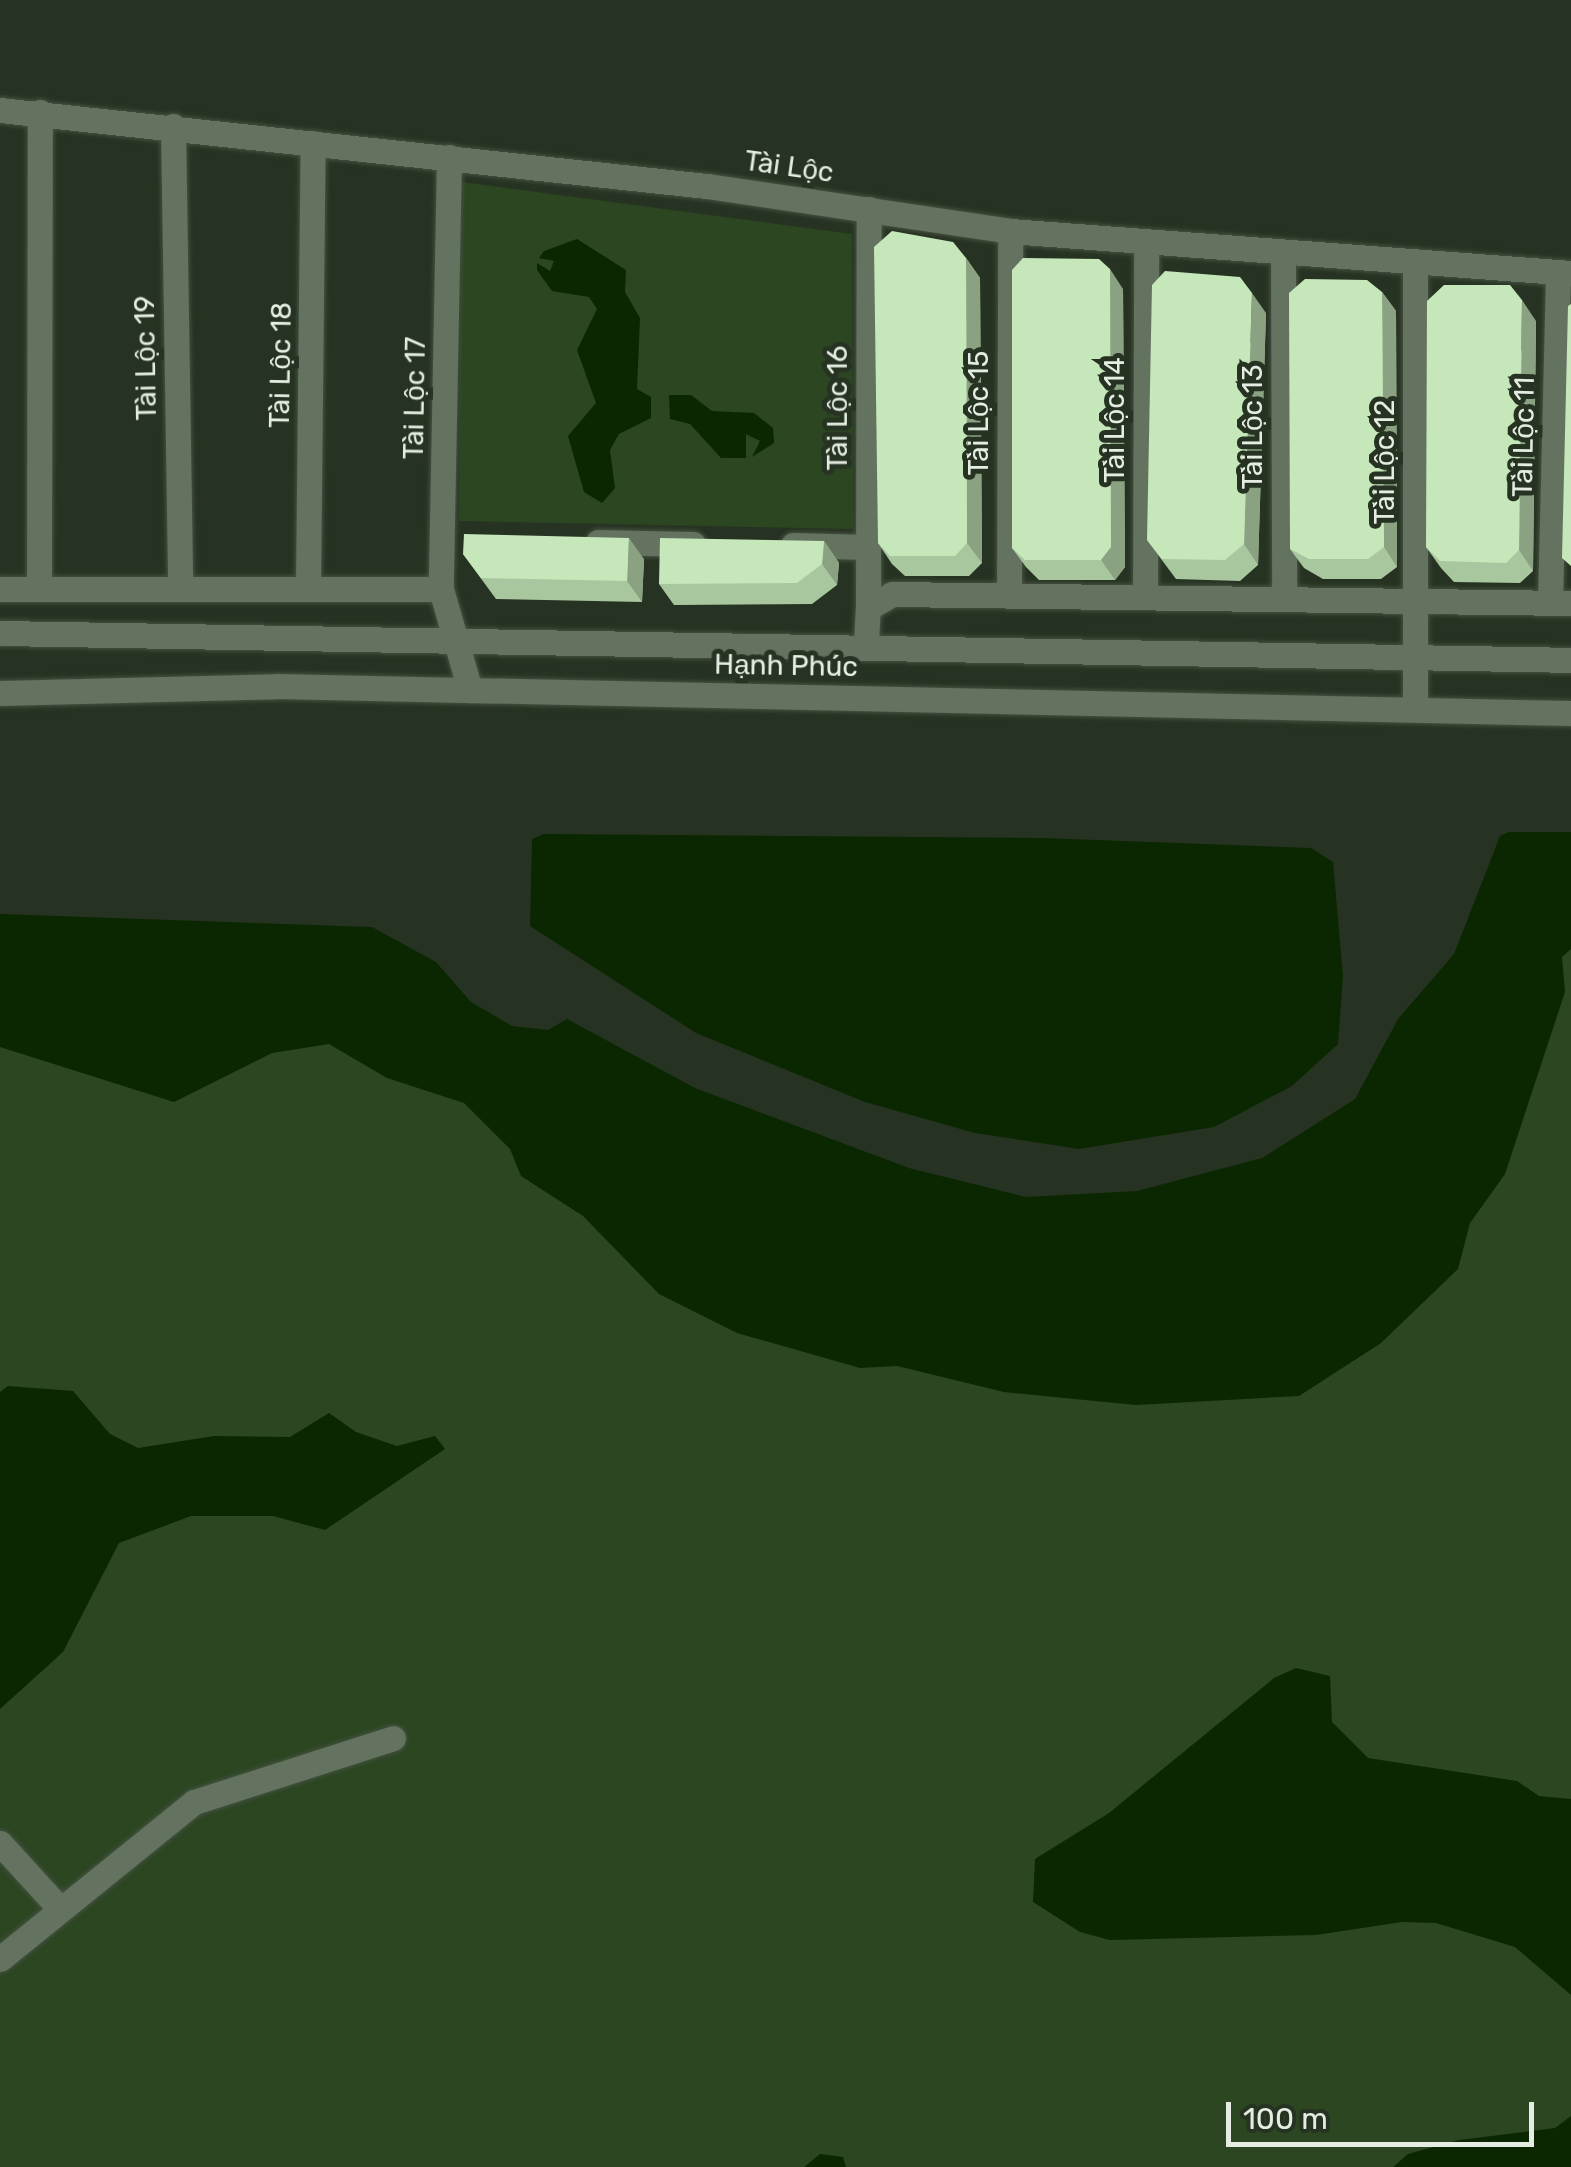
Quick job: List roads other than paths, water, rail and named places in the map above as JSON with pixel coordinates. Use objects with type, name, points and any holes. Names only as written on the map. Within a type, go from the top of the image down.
[{"type":"street","name":"Tài Lộc","points":[[0,110],[449,156],[1010,230],[1283,254],[1564,272]]},
{"type":"street","points":[[40,112],[40,588]]},
{"type":"street","name":"Tài Lộc 19","points":[[172,126],[180,588]]},
{"type":"street","name":"Tài Lộc 18","points":[[308,587],[313,143]]},
{"type":"street","name":"Tài Lộc 17","points":[[449,156],[441,588],[470,690]]},
{"type":"street","name":"Tài Lộc 16","points":[[866,643],[870,209]]},
{"type":"street","name":"Tài Lộc 15","points":[[1009,596],[1010,230]]},
{"type":"street","name":"Tài Lộc 14","points":[[1145,598],[1146,242]]},
{"type":"street","name":"Tài Lộc 13","points":[[1283,254],[1284,600]]},
{"type":"street","name":"Tài Lộc 12","points":[[1415,264],[1415,708]]},
{"type":"street","name":"Tài Lộc 11","points":[[1561,603],[1564,272]]},
{"type":"street","points":[[442,539],[478,540]]},
{"type":"street","points":[[570,542],[718,544]]},
{"type":"street","points":[[774,545],[868,547]]},
{"type":"street","points":[[0,588],[441,588]]},
{"type":"street","points":[[868,608],[892,594],[1561,603]]},
{"type":"street","name":"Hạnh Phúc","points":[[0,633],[866,643],[1415,660],[1571,660]]},
{"type":"street","name":"Hạnh Phúc","points":[[0,693],[470,690],[1571,713]]},
{"type":"street","points":[[0,1959],[194,1802],[393,1738]]},
{"type":"street","points":[[0,1843],[60,1909]]}]
